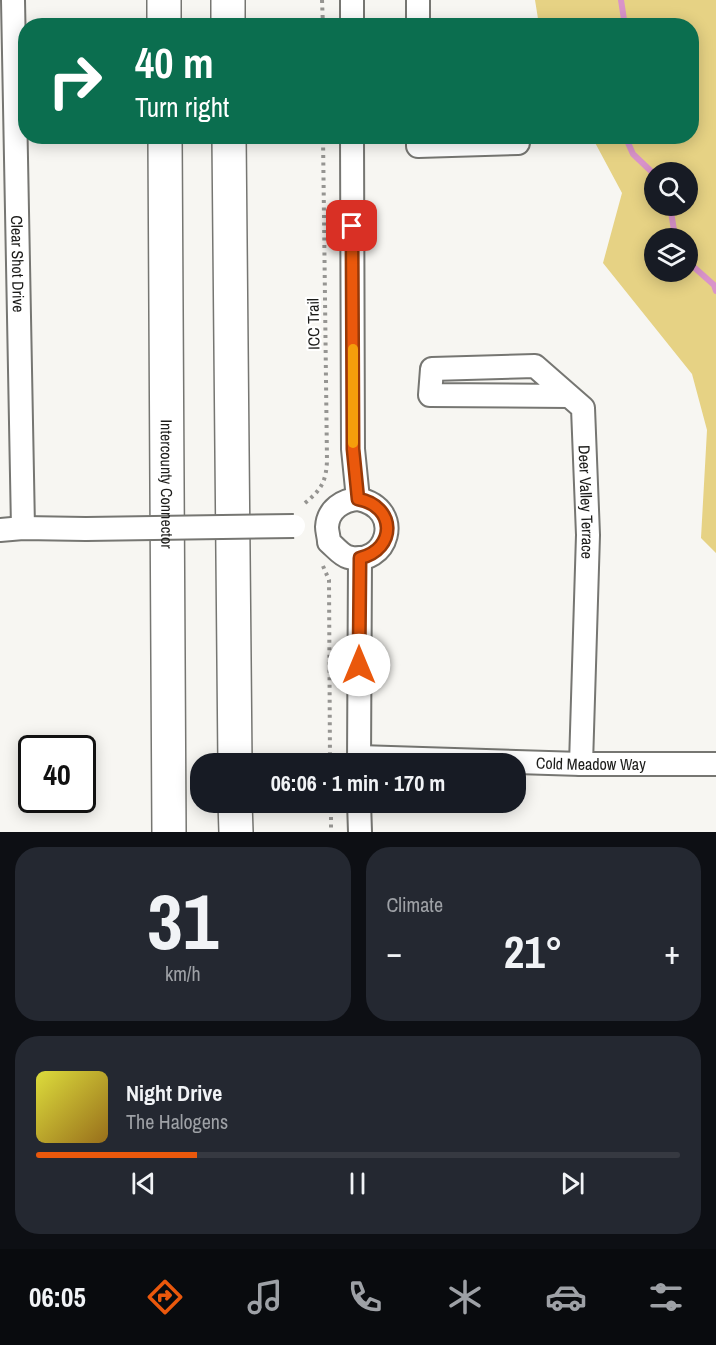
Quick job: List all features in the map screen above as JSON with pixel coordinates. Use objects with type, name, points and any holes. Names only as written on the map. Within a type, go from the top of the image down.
[{"type":"highway","points":[[164,0],[164,18]]},
{"type":"highway","points":[[228,0],[228,18]]},
{"type":"highway","name":"Intercounty Connector","points":[[165,144],[169,832]]},
{"type":"highway","points":[[229,144],[235,753]]},
{"type":"highway","points":[[235,813],[236,832]]},
{"type":"street","points":[[352,0],[352,18]]},
{"type":"street","points":[[418,0],[418,18]]},
{"type":"street","name":"Clear Shot Drive","points":[[9,12],[10,439],[23,528]]},
{"type":"street","points":[[352,144],[353,449],[358,499]]},
{"type":"street","points":[[418,144],[418,146],[485,144]]},
{"type":"street","name":"Deer Valley Terrace","points":[[432,369],[535,366],[583,408],[588,535],[581,764]]},
{"type":"street","points":[[358,499],[368,501],[383,513],[387,533],[378,550],[370,556],[360,558],[346,556],[329,542],[327,525],[331,513],[340,504],[358,499]]},
{"type":"street","points":[[0,530],[327,525]]},
{"type":"street","points":[[359,753],[360,558]]},
{"type":"street","name":"Cold Meadow Way","points":[[526,763],[716,764]]},
{"type":"street","points":[[359,813],[360,832]]},
{"type":"path","points":[[322,0],[323,18]]},
{"type":"path","name":"ICC Trail","points":[[305,504],[322,486],[327,476],[323,144]]},
{"type":"path","points":[[328,580],[330,753]]},
{"type":"path","points":[[331,813],[331,832]]},
{"type":"shaded area","points":[[535,0],[716,0],[716,553],[701,538],[707,430],[692,374],[603,263],[622,193],[596,144],[699,144],[699,18],[538,18]]},
{"type":"waterway","points":[[621,0],[624,18]]},
{"type":"waterway","points":[[629,144],[633,154],[644,164]]},
{"type":"waterway","points":[[672,216],[674,228]]},
{"type":"waterway","points":[[698,271],[714,285],[716,291]]},
{"type":"slow traffic","points":[[353,349],[353,443]]},
{"type":"route","points":[[352,226],[353,449],[358,499],[368,501],[383,513],[387,533],[378,550],[370,556],[360,558],[359,665]]}]
